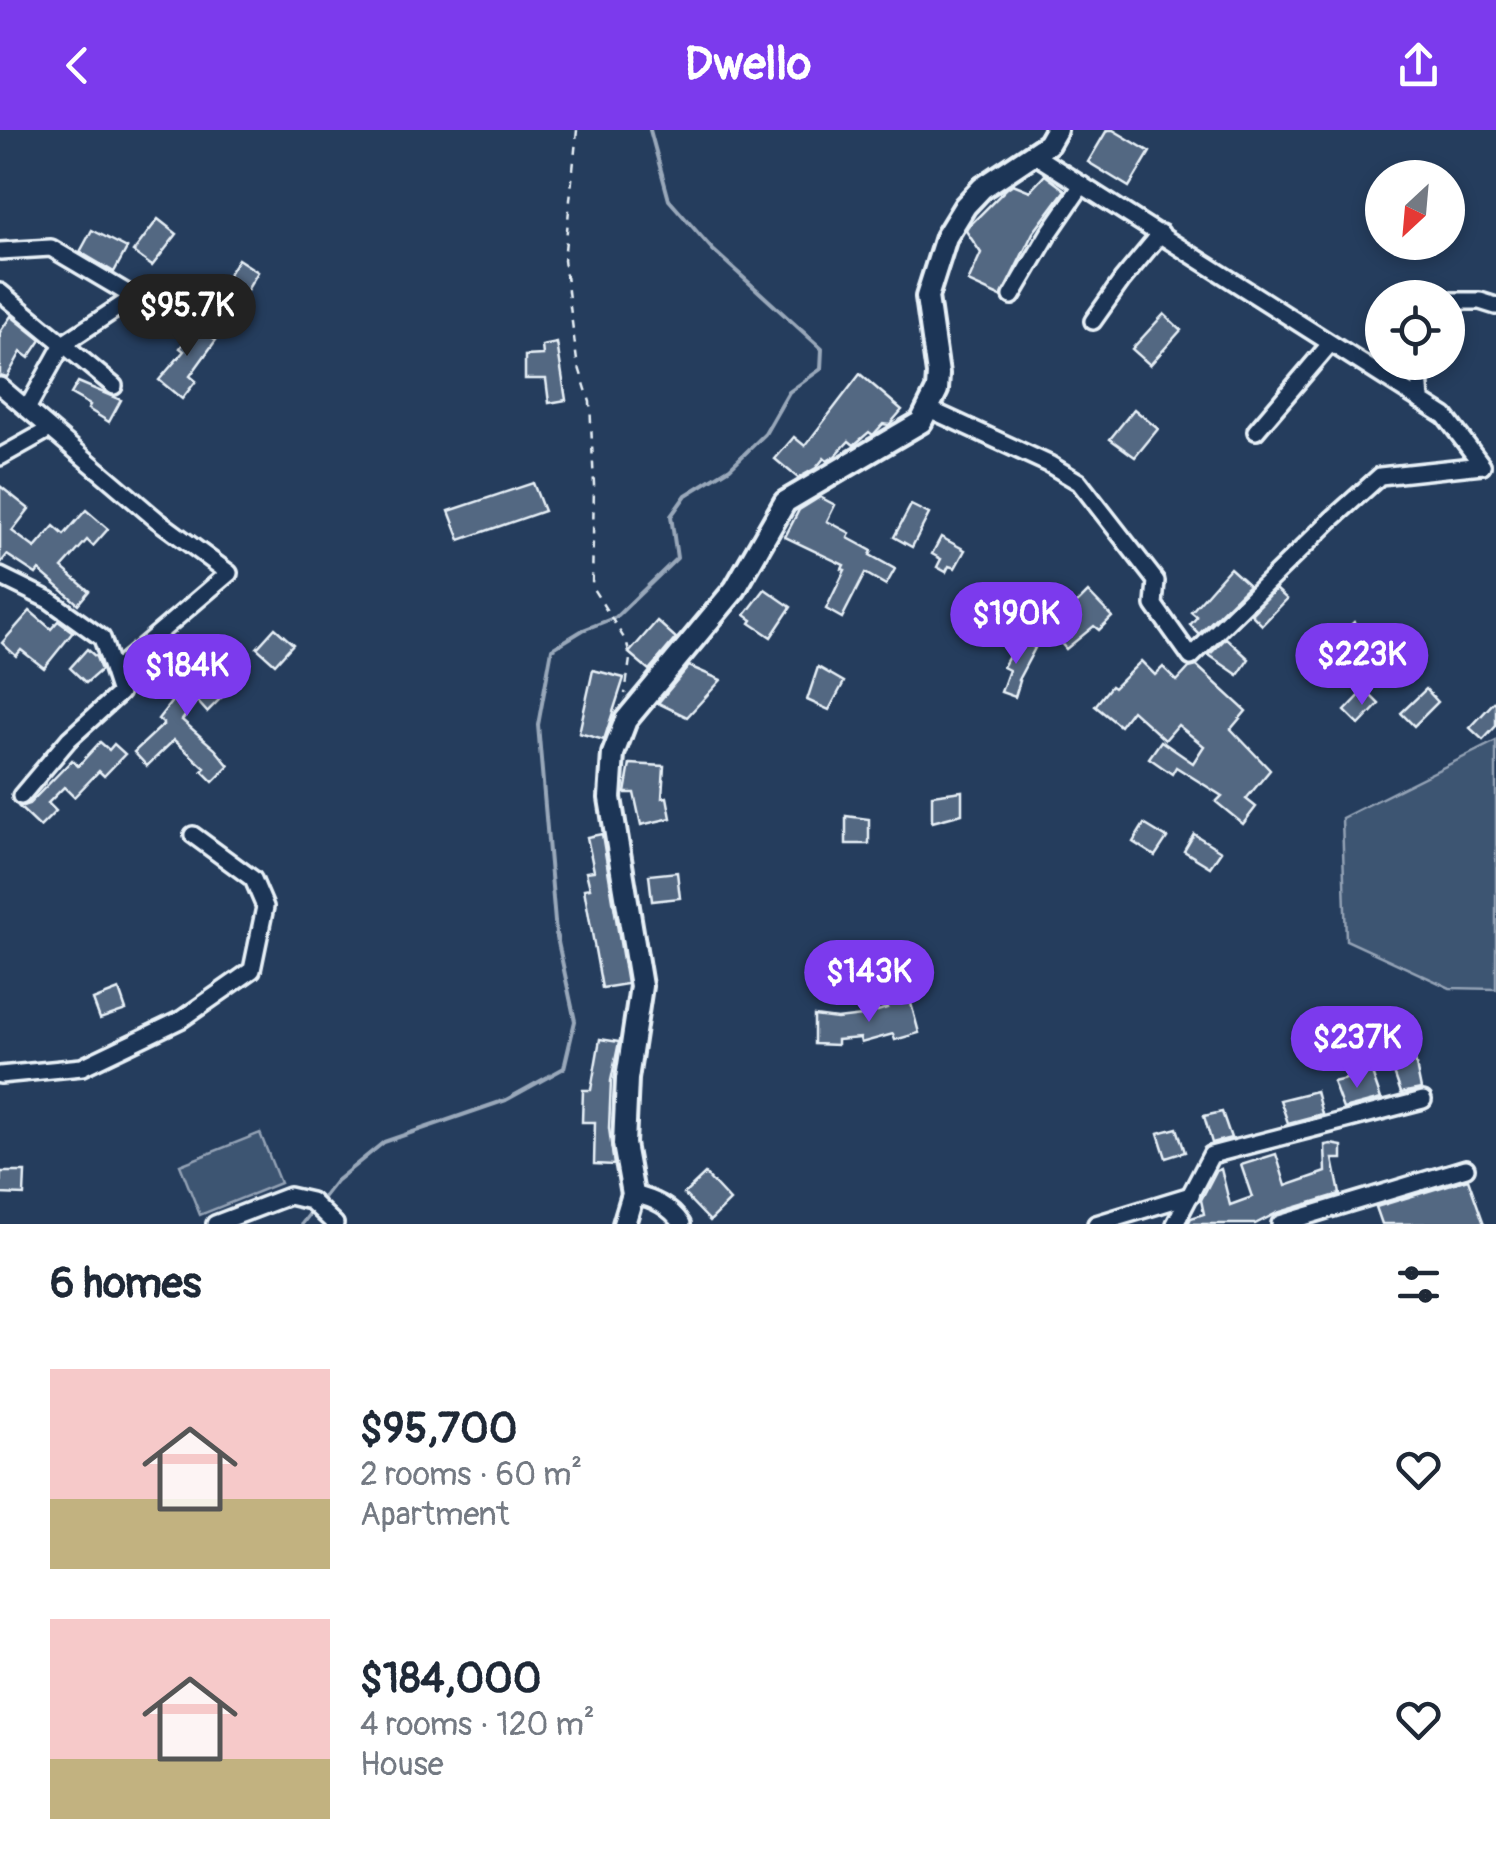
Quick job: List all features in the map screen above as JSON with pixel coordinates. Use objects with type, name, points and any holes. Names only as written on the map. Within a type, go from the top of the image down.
[{"type":"main road","points":[[624,1224],[633,1194],[624,1144],[627,1080],[641,986],[610,798],[613,754],[630,714],[736,589],[785,502],[921,422],[938,390],[927,297],[939,252],[965,206],[982,188],[1048,144],[1056,130]]},
{"type":"street","points":[[928,409],[1049,464],[1079,482],[1156,581],[1154,605],[1191,657],[1380,476],[1482,465],[1445,416],[1033,154]]},
{"type":"street","points":[[1012,296],[1082,184]]},
{"type":"street","points":[[1093,321],[1161,233]]},
{"type":"street","points":[[0,251],[52,248],[134,297],[64,344],[27,408]]},
{"type":"street","points":[[0,292],[114,386]]},
{"type":"street","points":[[1465,301],[1496,306]]},
{"type":"street","points":[[1256,431],[1330,344]]},
{"type":"street","points":[[1419,380],[1421,401]]},
{"type":"street","points":[[0,386],[158,520],[230,573],[114,671]]},
{"type":"street","points":[[0,456],[50,430]]},
{"type":"street","points":[[0,576],[50,600],[102,638],[120,693],[69,739],[21,796]]},
{"type":"street","points":[[0,1058],[6,1074],[82,1067],[182,1019],[252,970],[266,908],[252,879],[194,835]]},
{"type":"street","points":[[1175,1224],[1211,1155],[1424,1100]]},
{"type":"street","points":[[1280,1224],[1466,1168]]},
{"type":"street","points":[[633,1194],[654,1199],[676,1214],[682,1224]]},
{"type":"street","points":[[1096,1224],[1190,1195]]},
{"type":"street","points":[[215,1224],[289,1196],[311,1200],[335,1224]]},
{"type":"path","points":[[577,130],[564,260],[577,361],[590,402],[594,485],[592,588],[627,642],[630,659],[624,702],[630,714]]},
{"type":"shaded area","points":[[1496,741],[1496,989],[1450,988],[1346,940],[1342,818]]},
{"type":"shaded area","points":[[260,1133],[280,1183],[200,1215],[180,1165]]},
{"type":"building","points":[[1107,130],[1150,152],[1129,187],[1088,162]]},
{"type":"building","points":[[1045,175],[1065,190],[1033,233],[1001,297],[968,282],[981,253],[966,231],[968,227],[1013,184],[1030,191]]},
{"type":"building","points":[[158,219],[177,234],[152,266],[133,252]]},
{"type":"building","points":[[92,230],[127,248],[114,272],[80,252]]},
{"type":"building","points":[[238,259],[258,272],[246,292],[225,280]]},
{"type":"building","points":[[1164,314],[1181,330],[1150,365],[1132,349]]},
{"type":"building","points":[[11,316],[41,340],[29,358],[21,352],[7,377],[0,375],[0,332]]},
{"type":"building","points":[[177,321],[192,332],[196,326],[216,340],[190,376],[196,381],[182,399],[159,380],[184,351],[180,348],[185,341],[171,330]]},
{"type":"building","points":[[557,343],[566,400],[549,403],[546,379],[525,379],[525,356],[543,355],[542,346]]},
{"type":"building","points":[[860,374],[902,410],[889,425],[883,424],[873,435],[869,432],[854,445],[849,441],[835,456],[827,461],[824,458],[816,468],[798,478],[775,459],[794,437],[805,446]]},
{"type":"building","points":[[78,382],[121,400],[109,422],[71,394]]},
{"type":"building","points":[[1134,409],[1158,429],[1135,457],[1110,439]]},
{"type":"building","points":[[533,483],[544,511],[460,540],[449,511]]},
{"type":"building","points":[[0,486],[29,509],[12,531],[35,548],[54,526],[64,535],[86,510],[108,529],[93,546],[87,540],[62,568],[89,591],[78,604],[39,570],[36,574],[7,555],[0,564]]},
{"type":"building","points":[[820,497],[835,505],[827,521],[850,533],[848,538],[895,569],[886,585],[865,573],[842,618],[826,609],[844,565],[785,537],[799,510]]},
{"type":"building","points":[[911,505],[929,514],[912,547],[894,537]]},
{"type":"building","points":[[941,537],[965,550],[955,568],[949,566],[946,572],[937,567],[941,559],[932,554]]},
{"type":"building","points":[[1230,568],[1249,585],[1199,634],[1190,625],[1197,617],[1191,612]]},
{"type":"building","points":[[765,589],[791,607],[771,637],[745,615]]},
{"type":"building","points":[[1276,589],[1287,599],[1262,625],[1251,614]]},
{"type":"building","points":[[1088,592],[1112,617],[1099,630],[1094,626],[1066,649],[1052,633],[1079,610],[1074,606]]},
{"type":"building","points":[[30,611],[51,629],[58,621],[73,632],[44,668],[21,650],[16,656],[2,643]]},
{"type":"building","points":[[657,621],[676,638],[649,670],[629,653]]},
{"type":"building","points":[[1354,622],[1369,639],[1348,658],[1333,641]]},
{"type":"building","points":[[275,628],[293,644],[275,664],[257,648]]},
{"type":"building","points":[[1226,638],[1249,659],[1238,675],[1209,655]]},
{"type":"building","points":[[1019,639],[1035,648],[1018,680],[1015,697],[1001,692],[1009,670],[1003,667]]},
{"type":"building","points":[[87,649],[96,657],[101,670],[86,683],[70,668]]},
{"type":"building","points":[[1141,661],[1155,675],[1163,667],[1177,681],[1189,668],[1197,666],[1246,711],[1231,729],[1270,770],[1246,799],[1256,807],[1243,824],[1216,802],[1222,796],[1176,767],[1172,774],[1149,758],[1161,741],[1193,763],[1204,746],[1178,725],[1165,740],[1132,710],[1120,726],[1095,706],[1111,686],[1114,688]]},
{"type":"building","points":[[689,666],[721,680],[687,717],[658,703]]},
{"type":"building","points":[[167,667],[180,681],[194,669],[207,684],[222,669],[236,683],[207,712],[197,701],[182,720],[229,766],[213,782],[202,771],[205,768],[174,740],[147,766],[134,752],[164,724],[158,719],[172,701],[153,681]]},
{"type":"building","points":[[818,667],[844,682],[829,710],[807,700]]},
{"type":"building","points":[[593,670],[624,678],[604,740],[579,733]]},
{"type":"building","points":[[1426,689],[1438,702],[1414,726],[1401,713]]},
{"type":"building","points":[[1365,690],[1379,704],[1359,725],[1345,711]]},
{"type":"building","points":[[1496,700],[1496,726],[1483,740],[1470,728]]},
{"type":"building","points":[[100,742],[109,750],[114,744],[125,754],[104,776],[99,771],[74,797],[64,787],[48,803],[56,811],[40,827],[19,807],[29,804],[72,760],[78,766]]},
{"type":"building","points":[[630,764],[664,766],[662,798],[667,797],[671,818],[641,825],[634,793],[625,793]]},
{"type":"building","points":[[962,791],[962,814],[932,822],[932,795]]},
{"type":"building","points":[[846,816],[869,819],[869,844],[846,844]]},
{"type":"building","points":[[1144,824],[1167,838],[1155,856],[1133,842]]},
{"type":"building","points":[[602,834],[627,984],[602,988],[584,889],[590,888],[586,872],[594,871],[587,837]]},
{"type":"building","points":[[1194,834],[1221,851],[1210,867],[1184,851]]},
{"type":"building","points":[[677,872],[680,898],[652,901],[649,875]]},
{"type":"building","points":[[119,990],[126,1010],[100,1019],[93,1000]]},
{"type":"building","points":[[909,996],[919,1033],[895,1040],[893,1034],[861,1043],[860,1038],[837,1040],[837,1045],[814,1044],[814,1016],[862,1016],[887,1008],[885,1002]]},
{"type":"building","points":[[600,1039],[619,1042],[611,1081],[609,1128],[614,1165],[594,1164],[595,1122],[582,1122],[583,1090],[591,1090]]},
{"type":"building","points":[[1415,1060],[1421,1089],[1401,1093],[1391,1064]]},
{"type":"building","points":[[1372,1073],[1381,1099],[1343,1109],[1333,1082]]},
{"type":"building","points":[[1316,1091],[1322,1114],[1288,1123],[1280,1100]]},
{"type":"building","points":[[1222,1112],[1231,1138],[1212,1143],[1204,1116]]},
{"type":"building","points":[[1177,1128],[1185,1152],[1166,1158],[1158,1133]]},
{"type":"building","points":[[1325,1145],[1342,1146],[1342,1159],[1333,1159],[1340,1194],[1277,1213],[1255,1224],[1188,1224],[1191,1218],[1204,1214],[1201,1200],[1216,1171],[1221,1169],[1230,1205],[1252,1197],[1241,1165],[1276,1154],[1286,1186],[1326,1172]]},
{"type":"building","points":[[1,1172],[25,1172],[24,1195],[0,1194]]},
{"type":"building","points":[[705,1174],[730,1201],[710,1221],[684,1194]]},
{"type":"building","points":[[1468,1179],[1484,1224],[1382,1224],[1376,1207]]},
{"type":"waterway","points":[[318,1204],[336,1181],[384,1142],[506,1100],[564,1068],[575,1021],[556,933],[538,725],[552,649],[583,630],[616,617],[677,558],[671,516],[686,495],[730,468],[765,434],[789,392],[821,369],[822,349],[713,250],[669,200],[650,130]]},
{"type":"waterway","points":[[302,1224],[312,1211]]}]
